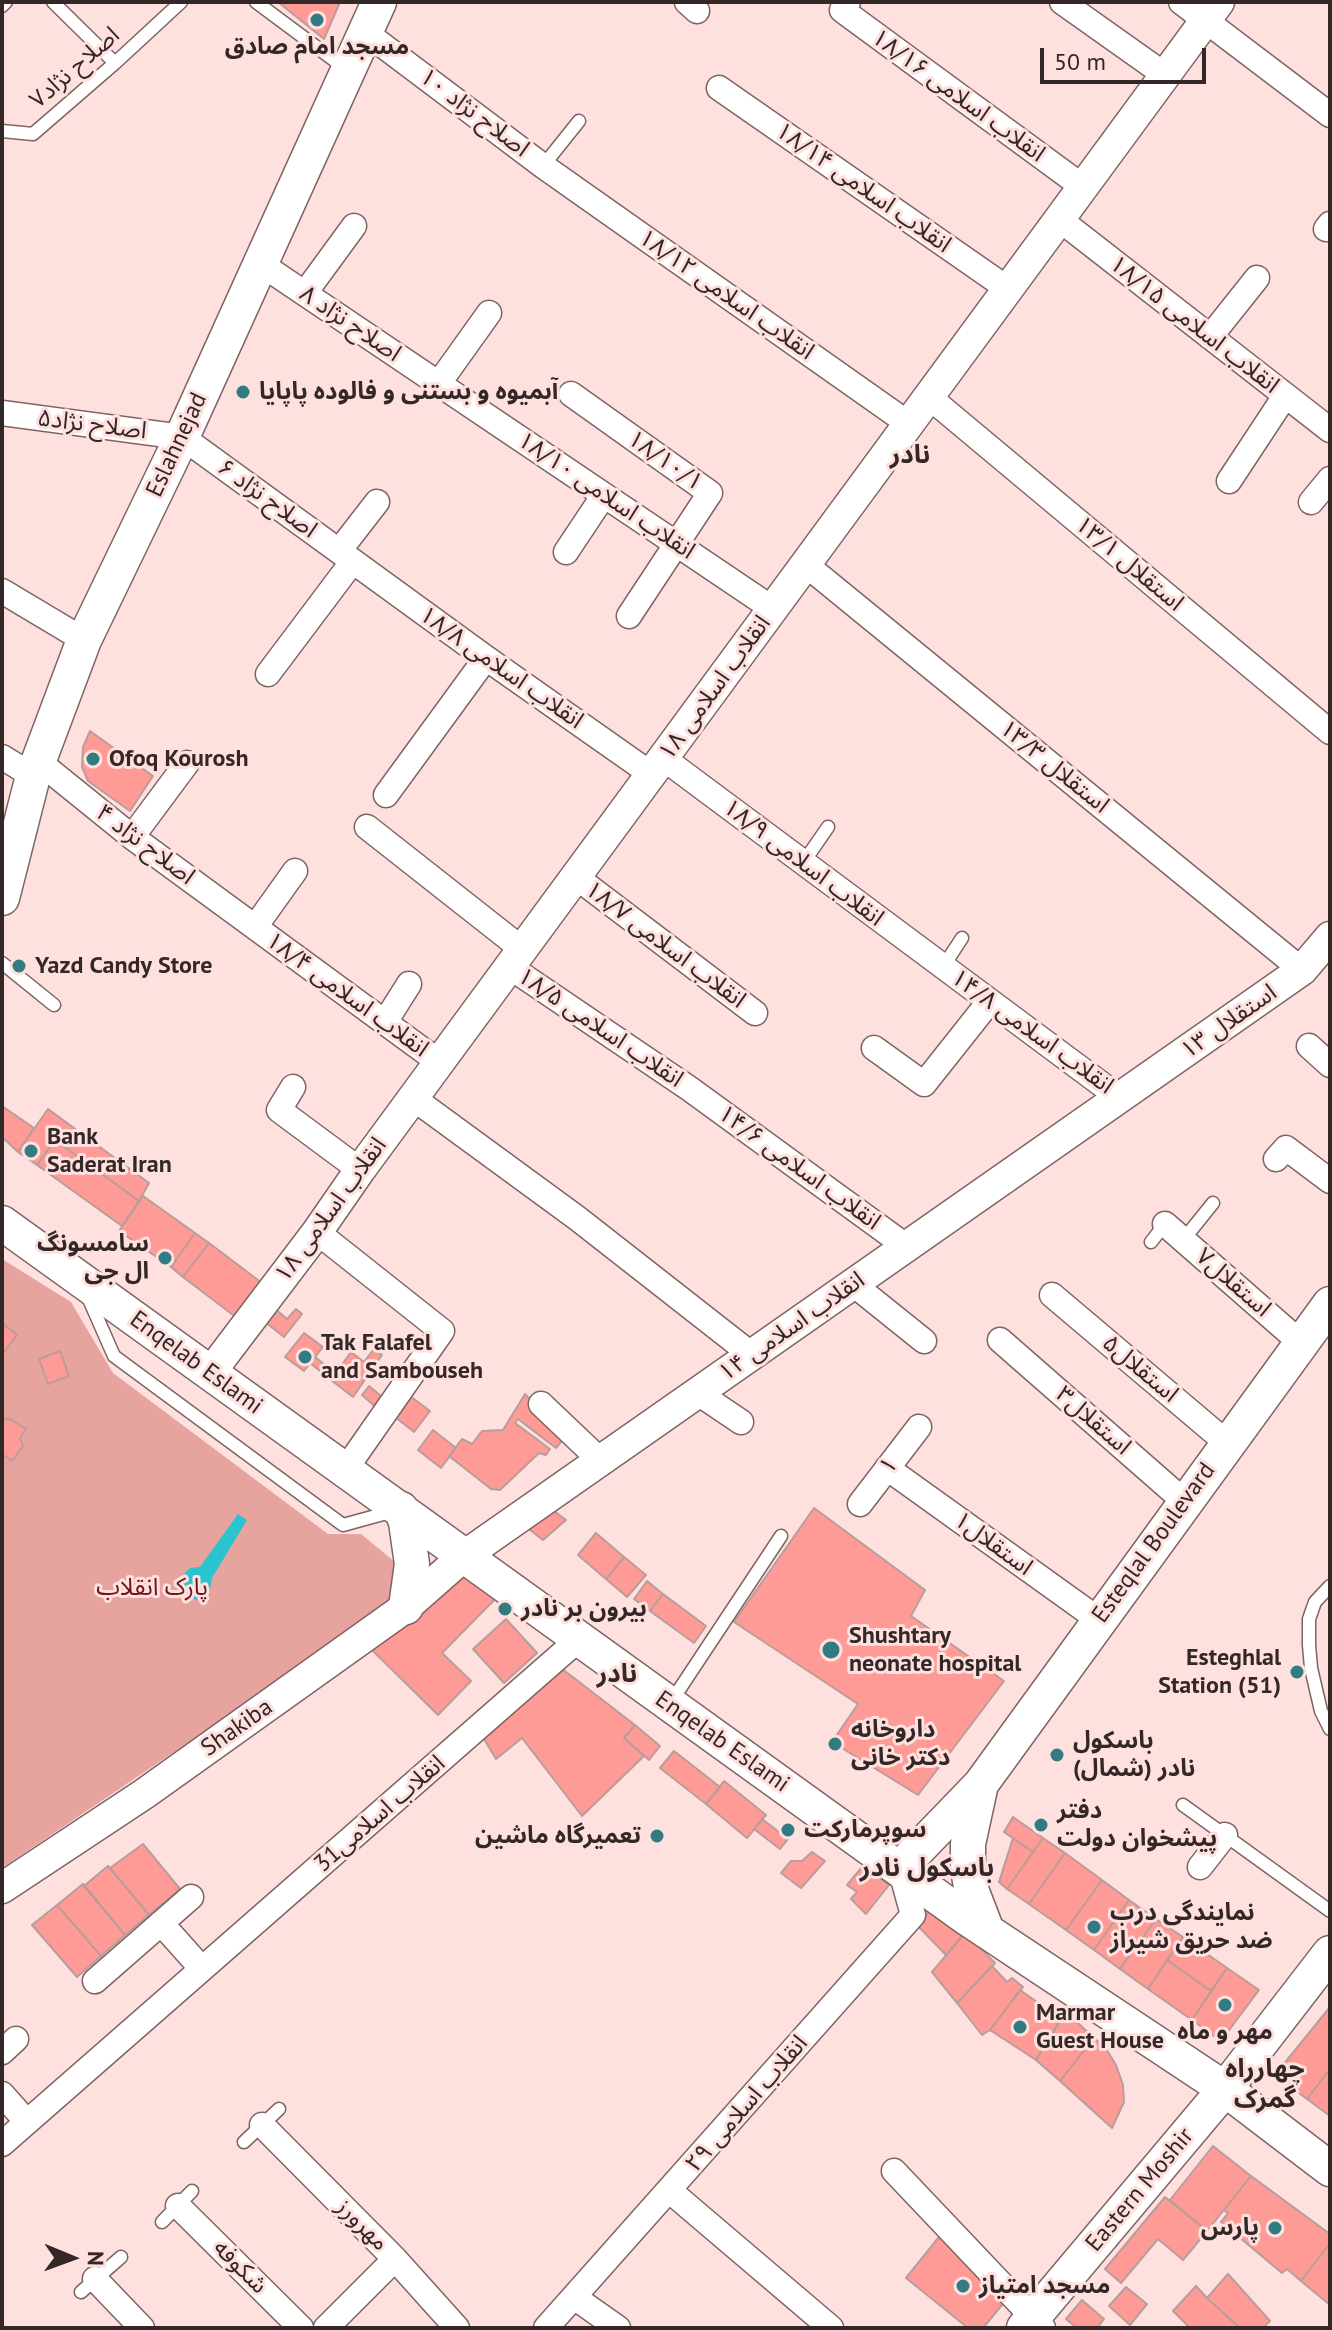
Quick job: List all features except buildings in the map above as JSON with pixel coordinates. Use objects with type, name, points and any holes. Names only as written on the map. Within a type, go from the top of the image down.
[{"type":"main road","name":"Eslahnejad","points":[[2,898],[36,768],[84,640],[182,437],[372,17]]},
{"type":"main road","name":"Enqelab Eslami","points":[[2,1223],[987,1931],[1225,2089],[1330,2169]]},
{"type":"main road","name":"Esteqlal Boulevard","points":[[900,1868],[981,1784],[1330,1304]]},
{"type":"main road","points":[[401,1509],[412,1564],[406,1607]]},
{"type":"main road","points":[[981,1784],[968,1844],[968,1870],[972,1892],[987,1931]]},
{"type":"main road","name":"Eastern Moshir","points":[[1033,2325],[1225,2089],[1330,1953]]},
{"type":"street","name":"۱۸/۱۶ انقلاب اسلامی","points":[[848,2],[842,10],[1083,187]]},
{"type":"street","points":[[1062,2],[1165,75]]},
{"type":"street","points":[[1181,2],[1212,11],[1330,115]]},
{"type":"street","name":"۱۸ انقلاب اسلامی","points":[[210,1373],[317,1232],[1212,11]]},
{"type":"street","name":"۱۰ اصلاح نژاد","points":[[372,17],[543,166]]},
{"type":"street","name":"۱۸/۱۴ انقلاب اسلامی","points":[[719,88],[1008,289]]},
{"type":"street","name":"۱۸/۱۲ انقلاب اسلامی","points":[[543,166],[909,424]]},
{"type":"street","name":"۱۸/۱۵ انقلاب اسلامی","points":[[1059,219],[1330,430]]},
{"type":"street","points":[[305,293],[354,226]]},
{"type":"street","name":"۸ اصلاح نژاد","points":[[261,264],[439,383]]},
{"type":"street","points":[[1210,337],[1257,278]]},
{"type":"street","points":[[439,383],[489,313]]},
{"type":"street","name":"۱۸/۱۰ انقلاب اسلامی","points":[[439,383],[773,609]]},
{"type":"street","name":"۱۸/۱۰/۱","points":[[571,394],[710,493],[675,544]]},
{"type":"street","points":[[1229,481],[1285,396]]},
{"type":"street","name":"۱۳/۱ استقلال","points":[[929,397],[1330,732]]},
{"type":"street","name":"اصلاح نژاد۵","points":[[2,413],[182,437]]},
{"type":"street","name":"۶ اصلاح نژاد","points":[[182,437],[346,556]]},
{"type":"street","points":[[1311,502],[1330,479]]},
{"type":"street","points":[[566,552],[604,495]]},
{"type":"street","points":[[268,674],[346,556],[377,502]]},
{"type":"street","points":[[629,616],[675,544]]},
{"type":"street","name":"۱۸/۸ انقلاب اسلامی","points":[[346,556],[486,658],[657,766]]},
{"type":"street","name":"۱۳/۳ استقلال","points":[[805,564],[1302,970]]},
{"type":"street","points":[[2,591],[84,640]]},
{"type":"street","points":[[386,795],[486,658]]},
{"type":"street","name":"۴ اصلاح نژاد","points":[[2,757],[36,768],[255,927]]},
{"type":"street","points":[[132,837],[187,763]]},
{"type":"street","name":"۱۸/۹ انقلاب اسلامی","points":[[657,766],[803,863],[943,967]]},
{"type":"street","name":"۱۸/۵ انقلاب اسلامی","points":[[367,827],[516,958],[690,1089]]},
{"type":"street","points":[[255,927],[295,871]]},
{"type":"street","name":"۱۸/۷ انقلاب اسلامی","points":[[576,877],[755,1013]]},
{"type":"street","name":"۱۸/۴ انقلاب اسلامی","points":[[255,927],[439,1062]]},
{"type":"street","name":"۱۳ استقلال","points":[[1120,1098],[1302,970],[1330,937]]},
{"type":"street","name":"۱۴/۸ انقلاب اسلامی","points":[[943,967],[1120,1098]]},
{"type":"street","points":[[385,1022],[409,984]]},
{"type":"street","points":[[874,1048],[924,1084],[989,1002]]},
{"type":"street","points":[[1309,1046],[1330,1065]]},
{"type":"street","points":[[293,1087],[279,1110],[360,1170]]},
{"type":"street","name":"۱۴/۶ انقلاب اسلامی","points":[[690,1089],[907,1247]]},
{"type":"street","points":[[413,1098],[577,1218],[752,1355]]},
{"type":"street","name":"۱۴ انقلاب اسلامی","points":[[464,1556],[1120,1098]]},
{"type":"street","points":[[1276,1159],[1286,1148],[1330,1181]]},
{"type":"street","points":[[317,1232],[442,1331],[345,1470]]},
{"type":"street","name":"استقلال۷","points":[[1166,1235],[1301,1343]]},
{"type":"street","points":[[853,1284],[924,1341]]},
{"type":"street","name":"استقلال۵","points":[[1052,1295],[1227,1443]]},
{"type":"street","name":"استقلال۳","points":[[1000,1340],[1185,1502]]},
{"type":"street","points":[[698,1393],[741,1422]]},
{"type":"street","points":[[541,1404],[601,1461]]},
{"type":"street","name":"۱","points":[[860,1504],[919,1427]]},
{"type":"street","name":"استقلال۱","points":[[887,1468],[1099,1620]]},
{"type":"street","name":"Shakiba","points":[[2,1888],[144,1794],[406,1607],[464,1556]]},
{"type":"street","name":"31انقلاب اسلامی","points":[[2,2144],[579,1639]]},
{"type":"street","points":[[1200,1867],[1225,1835]]},
{"type":"street","name":"انقلاب اسلامی ۲۹","points":[[546,2328],[913,1915],[900,1868]]},
{"type":"street","points":[[95,1981],[191,1897]]},
{"type":"street","points":[[161,1923],[202,1969]]},
{"type":"street","points":[[2,2094],[27,2122]]},
{"type":"street","name":"مهرورز","points":[[262,2125],[395,2259],[457,2328]]},
{"type":"street","points":[[894,2171],[1033,2325]]},
{"type":"street","points":[[670,2191],[831,2328]]},
{"type":"street","name":"شکوفه","points":[[177,2206],[301,2328]]},
{"type":"street","points":[[326,2328],[395,2259]]},
{"type":"street","points":[[88,2286],[142,2328]]},
{"type":"street","points":[[574,2297],[618,2328]]},
{"type":"lane","points":[[53,2],[115,63]]},
{"type":"lane","name":"اصلاح نژاد۷","points":[[2,131],[33,134],[181,2]]},
{"type":"lane","points":[[256,2],[348,71]]},
{"type":"lane","points":[[543,166],[579,121]]},
{"type":"lane","points":[[803,863],[828,827]]},
{"type":"lane","points":[[943,967],[962,938]]},
{"type":"lane","points":[[2,963],[54,1005]]},
{"type":"lane","points":[[1166,1235],[1213,1203]]},
{"type":"lane","points":[[81,1280],[114,1356],[343,1525],[401,1509]]},
{"type":"lane","points":[[670,1705],[781,1536]]},
{"type":"lane","points":[[1330,1586],[1315,1602],[1309,1619],[1311,1668],[1321,1711],[1330,1729]]},
{"type":"lane","points":[[1183,1805],[1330,1911]]},
{"type":"lane","points":[[88,2286],[121,2257]]},
{"type":"green space","name":"پارک انقلاب","points":[[2,1259],[71,1302],[113,1373],[328,1534],[361,1534],[395,1562],[395,1603],[2,1868]]},
{"type":"water","points":[[238,1514],[247,1520],[212,1578],[209,1594],[199,1600],[189,1598],[180,1586],[182,1576],[190,1568],[200,1567]]},
{"type":"place","name":"مسجد امام صادق","points":[[317,20]]},
{"type":"place","name":"آبمیوه و بستنی و فالوده پاپایا","points":[[243,392]]},
{"type":"place","name":"Ofoq Kourosh","points":[[93,759]]},
{"type":"place","name":"Yazd Candy Store","points":[[19,966]]},
{"type":"place","name":"Bank Saderat Iran","points":[[31,1151]]},
{"type":"place","name":"سامسونگ ال جی","points":[[165,1258]]},
{"type":"place","name":"Tak Falafel and Sambouseh","points":[[305,1357]]},
{"type":"place","name":"بیرون بر نادر","points":[[505,1609]]},
{"type":"place","name":"Shushtary neonate hospital","points":[[831,1650]]},
{"type":"place","name":"Esteghlal Station (51)","points":[[1297,1672]]},
{"type":"place","name":"داروخانه دکتر خانی","points":[[835,1744]]},
{"type":"place","name":"باسکول نادر (شمال)","points":[[1057,1755]]},
{"type":"place","name":"دفتر پیشخوان دولت","points":[[1041,1825]]},
{"type":"place","name":"سوپرمارکت","points":[[788,1830]]},
{"type":"place","name":"تعمیرگاه ماشین","points":[[657,1836]]},
{"type":"place","name":"نمایندگی درب ضد حریق شیراز","points":[[1094,1927]]},
{"type":"place","name":"مهر و ماه","points":[[1225,2005]]},
{"type":"place","name":"Marmar Guest House","points":[[1020,2027]]},
{"type":"place","name":"پارس","points":[[1275,2228]]},
{"type":"place","name":"مسجد امتیاز","points":[[963,2286]]},
{"type":"district","name":"نادر","points":[[910,456]]},
{"type":"district","name":"نادر","points":[[617,1675]]},
{"type":"district","name":"باسکول نادر","points":[[927,1869]]},
{"type":"district","name":"چهارراه گمرک","points":[[1265,2085]]}]
